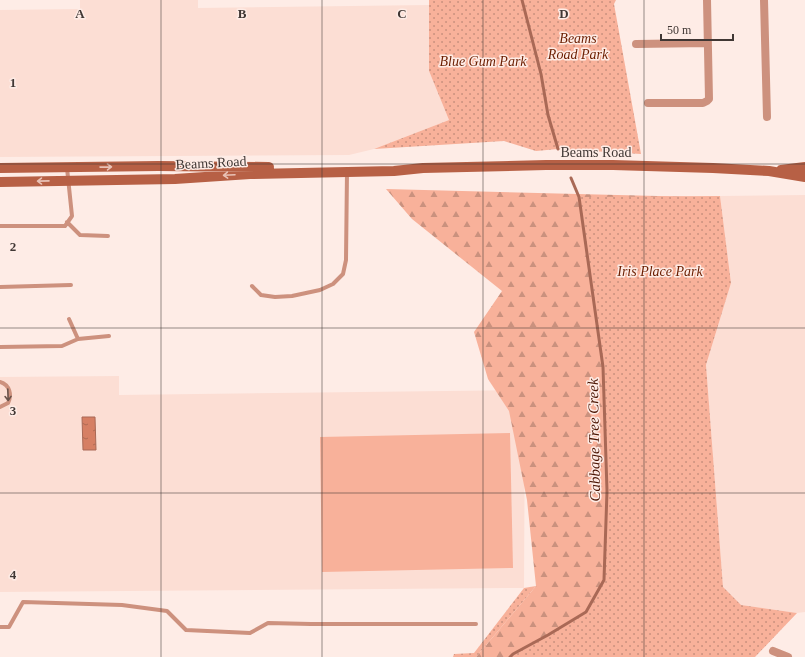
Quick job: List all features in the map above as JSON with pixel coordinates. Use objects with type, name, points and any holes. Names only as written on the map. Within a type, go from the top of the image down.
[{"type":"main road","name":"Beams Road","points":[[0,168],[394,165],[423,168]]},
{"type":"main road","name":"Beams Road","points":[[0,182],[175,179],[250,174],[394,171],[423,168],[613,165],[770,171],[805,177]]},
{"type":"main road","name":"Beams Road","points":[[770,171],[805,167]]},
{"type":"street","points":[[648,103],[703,102],[709,99],[707,0]]},
{"type":"street","points":[[764,0],[767,117]]},
{"type":"street","points":[[636,44],[707,43]]},
{"type":"street","points":[[773,651],[788,657]]},
{"type":"lane","points":[[0,226],[65,226],[72,216],[67,167]]},
{"type":"lane","points":[[252,286],[261,295],[275,297],[292,296],[320,290],[333,284],[343,274],[346,260],[347,172]]},
{"type":"lane","points":[[68,222],[80,235],[108,236]]},
{"type":"lane","points":[[0,286],[71,285]]},
{"type":"lane","points":[[69,319],[78,339]]},
{"type":"lane","points":[[0,347],[62,346],[78,339],[109,336]]},
{"type":"lane","points":[[0,382],[8,387],[10,396],[8,403],[0,407]]},
{"type":"lane","points":[[0,628],[9,627],[23,602],[122,605],[167,611],[186,630],[194,631],[250,633],[268,623],[476,624]]},
{"type":"shaded area","points":[[80,0],[198,0],[198,8],[429,5],[429,71],[449,120],[374,149],[349,155],[0,157],[0,10],[80,9]]},
{"type":"shaded area","points":[[805,195],[805,612],[797,613],[740,605],[723,588],[706,365],[731,283],[720,196]]},
{"type":"shaded area","points":[[119,376],[119,395],[525,390],[524,588],[0,592],[0,377]]},
{"type":"green space","points":[[429,0],[616,0],[614,4],[641,154],[558,149],[536,151],[504,141],[374,149],[449,120],[429,71]]},
{"type":"green space","points":[[386,189],[697,197],[687,359],[712,657],[476,657],[536,586],[527,500],[509,411],[488,379],[474,332],[502,291],[412,219]]},
{"type":"green space","name":"Iris Place Park","points":[[720,196],[731,283],[706,365],[723,587],[741,605],[797,613],[755,657],[510,657],[586,612],[604,580],[607,491],[603,367],[579,197]]},
{"type":"green space","points":[[510,433],[513,568],[322,572],[320,437]]},
{"type":"green space","points":[[536,586],[476,657],[453,657],[454,654],[474,653],[524,588]]},
{"type":"water","points":[[82,417],[95,417],[96,450],[83,450]]},
{"type":"waterway","name":"Cabbage Tree Creek","points":[[522,0],[541,74],[548,115],[558,149]]},
{"type":"waterway","name":"Cabbage Tree Creek","points":[[510,657],[586,612],[604,580],[607,491],[603,367],[579,197],[571,178]]},
{"type":"park label","name":"Beams Road Park","points":[[578,46]]},
{"type":"park label","name":"Blue Gum Park","points":[[483,61]]}]
